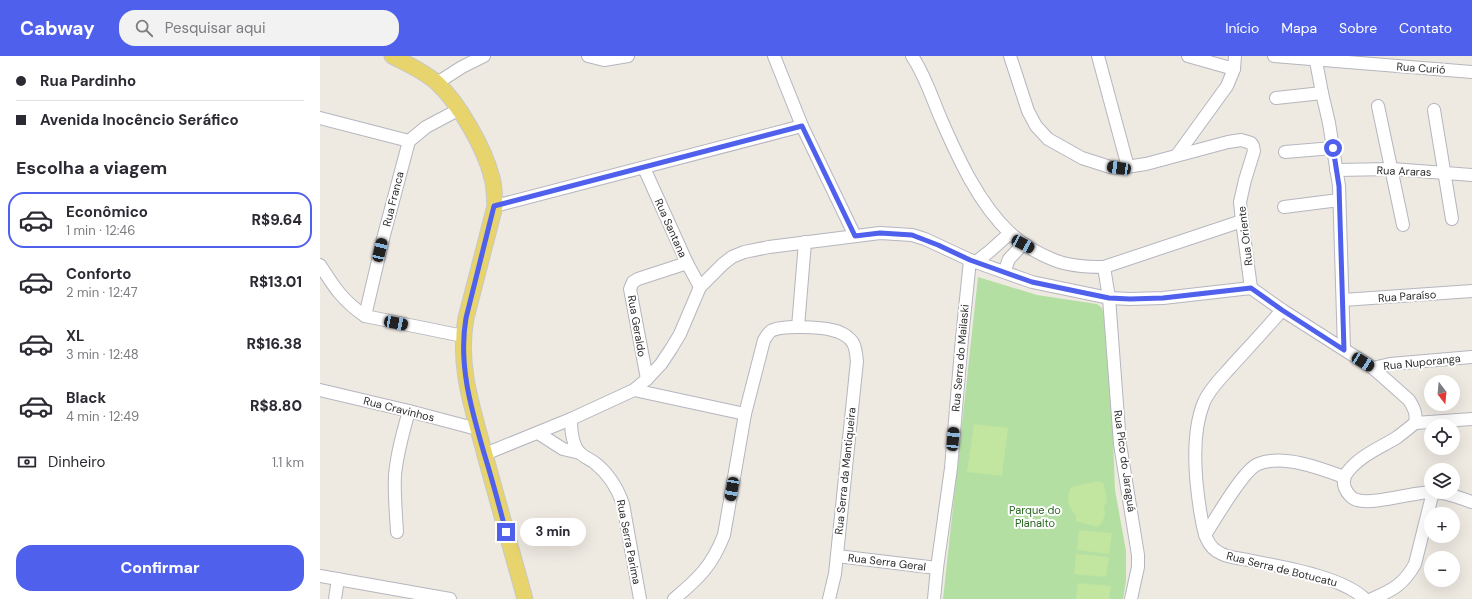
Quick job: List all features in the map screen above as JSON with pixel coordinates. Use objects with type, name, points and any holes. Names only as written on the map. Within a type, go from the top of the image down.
[{"type":"main road","points":[[392,56],[425,74],[437,83],[458,110],[484,154],[492,178],[494,206],[466,318],[463,336],[465,374],[477,429],[525,599]]},
{"type":"street","points":[[437,83],[462,67],[484,56]]},
{"type":"street","points":[[588,56],[604,60],[628,56]]},
{"type":"street","points":[[774,56],[802,126],[855,236]]},
{"type":"street","points":[[912,56],[924,78],[950,140],[978,193],[1010,233],[1023,244],[1054,260],[1072,265],[1104,267],[1242,221]]},
{"type":"street","points":[[1010,56],[1028,111],[1036,126],[1048,139],[1082,158],[1110,167],[1119,168],[1177,155],[1227,86],[1234,69],[1235,56]]},
{"type":"street","points":[[1098,56],[1128,167]]},
{"type":"street","points":[[1188,56],[1234,69]]},
{"type":"street","name":"Rua Curió","points":[[1274,56],[1315,58],[1472,72]]},
{"type":"street","points":[[1315,58],[1329,123],[1339,200],[1344,350]]},
{"type":"street","points":[[1276,98],[1322,93]]},
{"type":"street","points":[[1378,106],[1403,225]]},
{"type":"street","points":[[320,118],[408,141],[416,133],[431,123],[458,110]]},
{"type":"street","points":[[1434,110],[1452,219]]},
{"type":"street","points":[[494,206],[802,126]]},
{"type":"street","name":"Rua Oriente","points":[[1177,155],[1241,140],[1251,143],[1253,146],[1254,151],[1240,202],[1251,288]]},
{"type":"street","name":"Rua Franca","points":[[365,316],[392,200],[408,141]]},
{"type":"street","points":[[1286,152],[1333,148]]},
{"type":"street","name":"Rua Santana","points":[[644,168],[687,264],[700,286]]},
{"type":"street","name":"Rua Araras","points":[[1336,170],[1392,169],[1472,175]]},
{"type":"street","points":[[1284,207],[1339,200]]},
{"type":"street","points":[[485,454],[571,419],[634,390],[661,364],[671,349],[680,334],[700,286],[732,257],[744,252],[768,247],[880,233],[912,235],[973,261],[1032,282],[1109,298],[1163,298],[1251,288],[1282,310],[1373,368],[1409,400],[1415,412],[1415,422]]},
{"type":"street","points":[[973,261],[990,251],[1010,233]]},
{"type":"street","points":[[674,599],[693,583],[706,569],[718,550],[724,535],[745,414],[764,340],[770,331],[780,328],[798,327],[805,242]]},
{"type":"street","points":[[1004,272],[1009,259],[1023,244]]},
{"type":"street","name":"Rua Serra do Mailaski","points":[[934,599],[951,468],[962,338],[973,261]]},
{"type":"street","name":"Rua Geraldo","points":[[647,379],[630,289],[632,282],[687,264]]},
{"type":"street","points":[[320,265],[340,294],[352,308],[365,316],[463,336]]},
{"type":"street","name":"Rua Pico do Jaraguá","points":[[1104,267],[1109,298],[1120,444],[1138,555],[1138,567],[1131,599]]},
{"type":"street","name":"Rua Paraíso","points":[[1343,300],[1472,291]]},
{"type":"street","points":[[1205,535],[1198,494],[1196,458],[1197,427],[1204,403],[1207,396],[1217,383],[1282,310]]},
{"type":"street","name":"Rua Serra da Mantiqueira","points":[[798,327],[832,330],[845,335],[852,342],[857,361],[835,574],[829,599]]},
{"type":"street","name":"Rua Nuporanga","points":[[1373,368],[1390,364],[1472,357]]},
{"type":"street","name":"Rua Cravinhos","points":[[320,390],[477,429]]},
{"type":"street","points":[[634,390],[745,414]]},
{"type":"street","points":[[398,532],[394,500],[395,475],[398,452],[409,411]]},
{"type":"street","points":[[571,419],[574,439],[580,453]]},
{"type":"street","points":[[1424,493],[1366,502],[1356,500],[1351,496],[1344,486],[1344,477],[1359,461],[1398,437],[1415,422],[1472,420]]},
{"type":"street","name":"Rua Serra Parima","points":[[538,433],[563,449],[580,453],[604,471],[612,480],[618,491],[622,504],[640,599]]},
{"type":"street","points":[[1205,535],[1244,476],[1257,464],[1277,461],[1297,462],[1344,477]]},
{"type":"street","points":[[1460,498],[1472,502]]},
{"type":"street","points":[[1372,599],[1404,582],[1415,564],[1431,499]]},
{"type":"street","name":"Rua Serra de Botucatu","points":[[1205,535],[1212,548],[1222,554],[1332,580],[1358,592],[1365,599]]},
{"type":"street","name":"Rua Serra Geral","points":[[836,556],[937,568]]},
{"type":"street","points":[[320,576],[450,599]]},
{"type":"street","points":[[335,599],[338,579]]},
{"type":"green space","name":"Parque do Planalto","points":[[978,277],[1037,295],[1097,304],[1102,308],[1105,321],[1111,387],[1115,490],[1126,551],[1126,581],[1123,599],[943,599]]},
{"type":"green space","points":[[974,424],[1008,428],[1002,476],[967,472]]},
{"type":"green space","points":[[1099,481],[1104,484],[1107,501],[1104,507],[1105,514],[1102,523],[1097,527],[1076,521],[1076,515],[1068,502],[1068,495],[1071,487]]},
{"type":"green space","points":[[1079,530],[1112,533],[1109,554],[1077,550]]},
{"type":"green space","points":[[1076,554],[1109,557],[1106,577],[1074,574]]},
{"type":"green space","points":[[1078,583],[1111,586],[1109,599],[1076,599]]},
{"type":"route","points":[[506,532],[477,429],[462,353],[466,318],[494,206],[802,126],[841,210],[855,236],[880,233],[912,235],[925,239],[970,260],[1032,282],[1109,298],[1163,298],[1251,288],[1344,350],[1339,186],[1333,148]]}]
